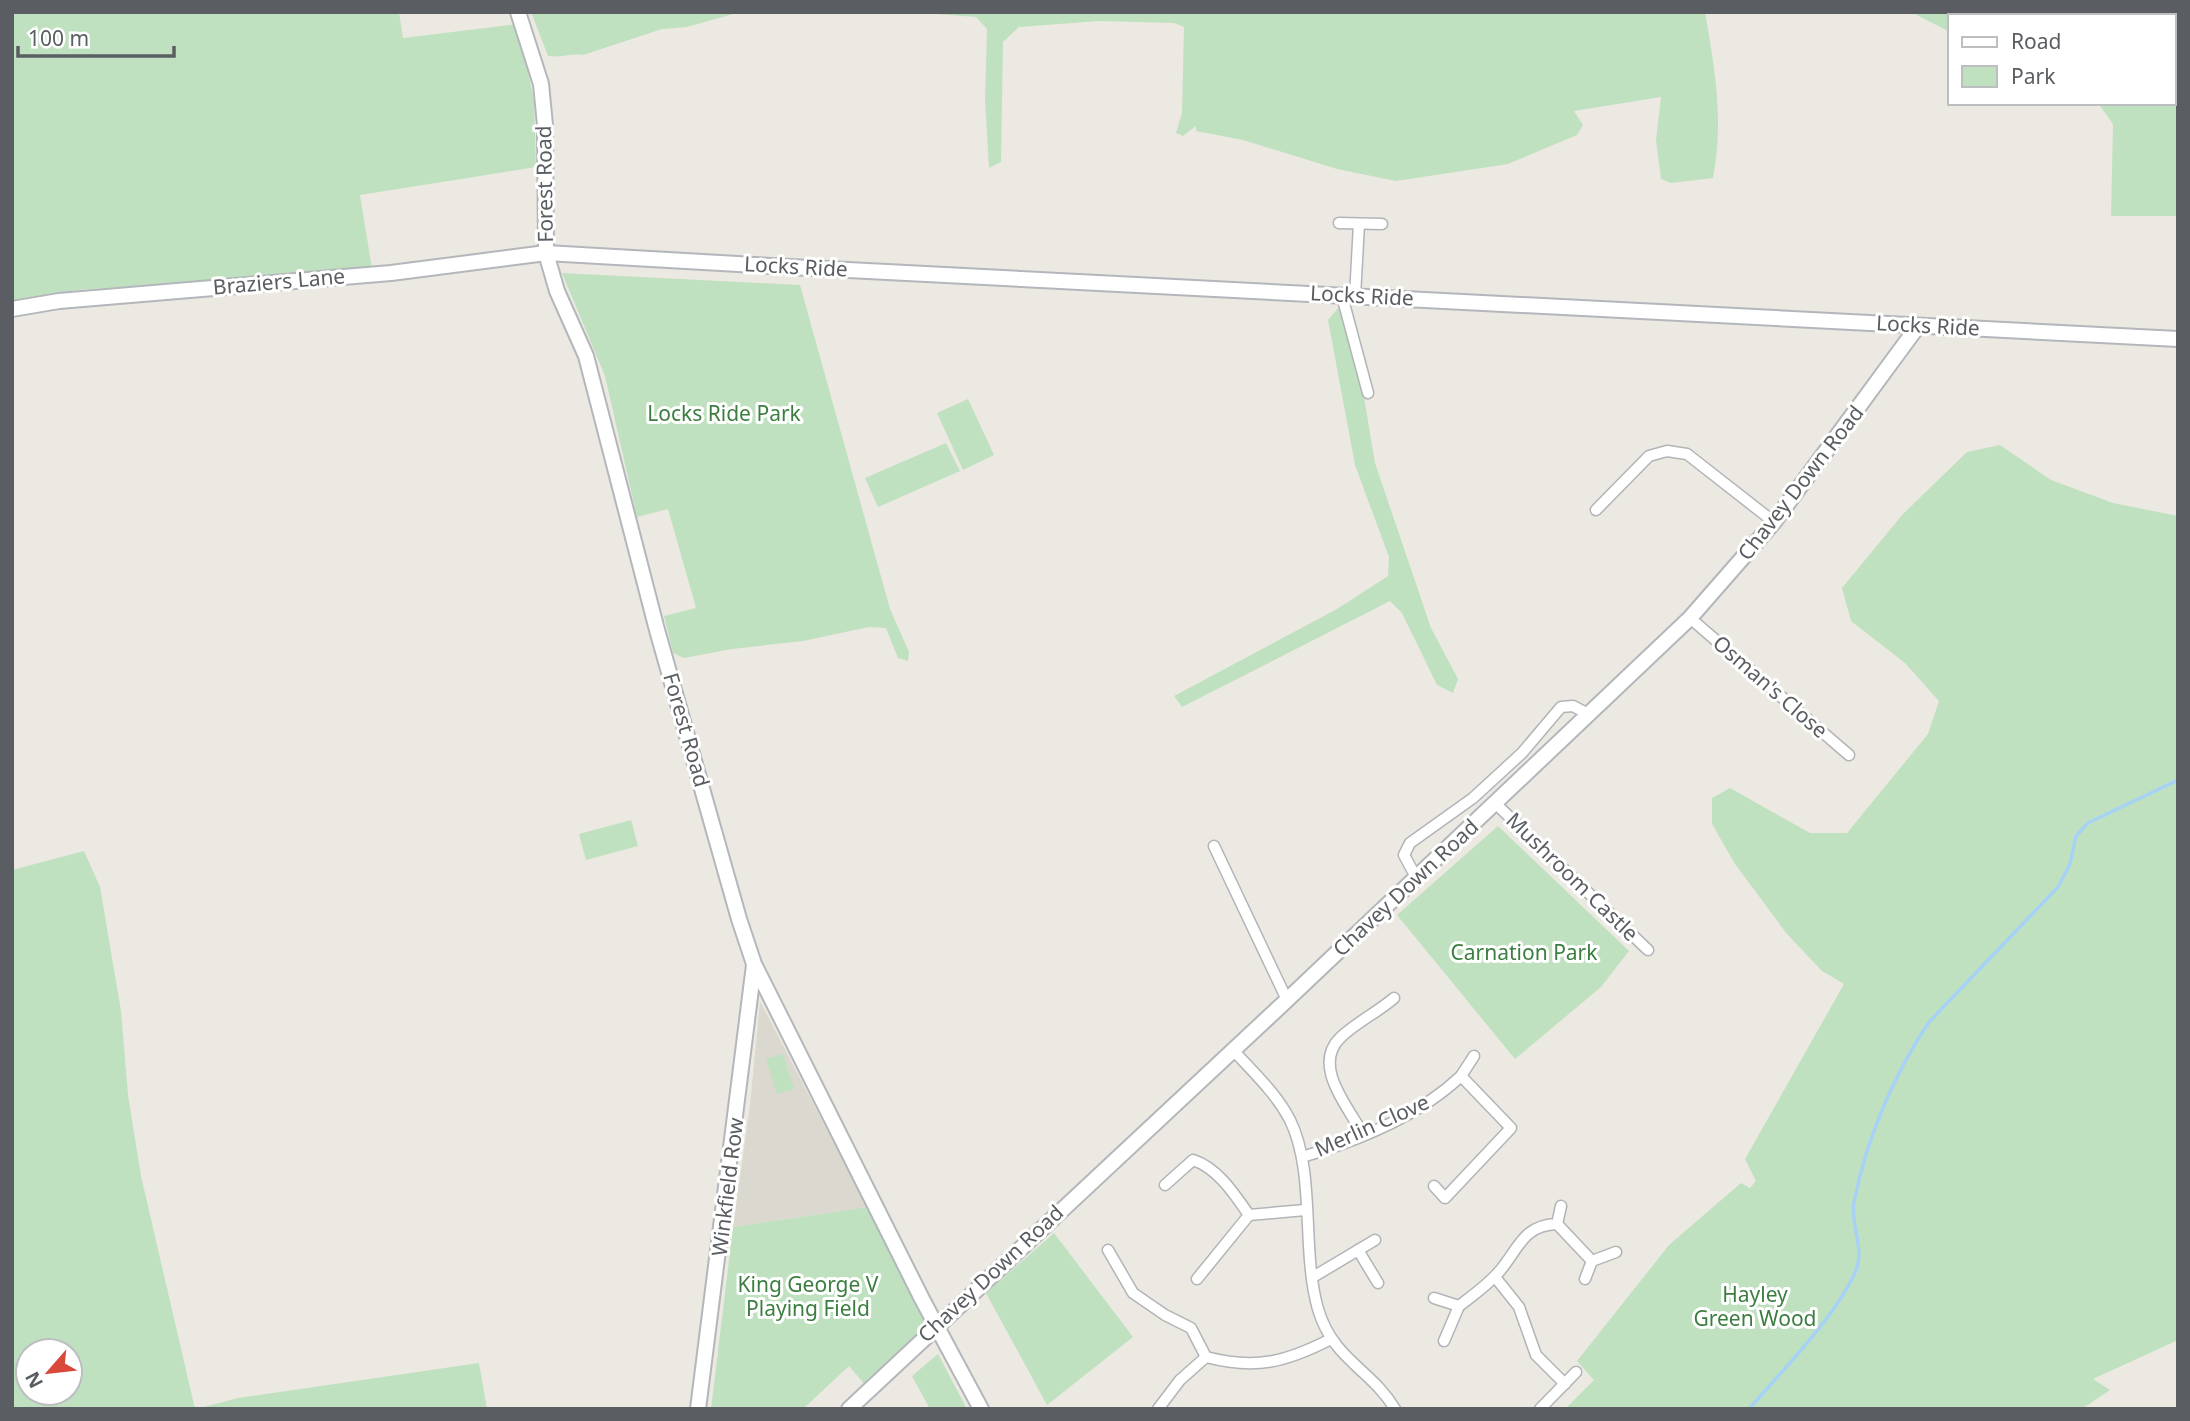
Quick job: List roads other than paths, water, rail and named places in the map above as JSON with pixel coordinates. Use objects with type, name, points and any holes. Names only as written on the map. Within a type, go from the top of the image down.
[{"type":"main road","name":"Forest Road","points":[[519,12],[541,85],[545,125],[546,253],[557,291],[586,356],[657,630],[754,964],[936,1326],[981,1409]]},
{"type":"main road","name":"Locks Ride","points":[[546,253],[2178,339]]},
{"type":"main road","name":"Braziers Lane","points":[[12,309],[59,302],[391,273],[546,253]]},
{"type":"main road","name":"Chavey Down Road","points":[[849,1409],[1496,804],[1690,618],[1774,522],[1918,326]]},
{"type":"main road","name":"Winkfield Row","points":[[698,1409],[754,964]]},
{"type":"street","points":[[1339,223],[1382,224]]},
{"type":"street","points":[[1359,224],[1349,296],[1368,393]]},
{"type":"street","points":[[1596,510],[1649,456],[1667,451],[1687,454],[1774,522]]},
{"type":"street","name":"Osman's Close","points":[[1690,618],[1849,755]]},
{"type":"street","points":[[1416,877],[1404,855],[1410,843],[1474,798],[1522,753],[1561,707],[1573,706],[1590,715]]},
{"type":"street","name":"Mushroom Castle","points":[[1496,804],[1648,950]]},
{"type":"street","points":[[1214,846],[1287,1000]]},
{"type":"street","points":[[1363,1134],[1328,1070],[1331,1051],[1341,1037],[1394,998]]},
{"type":"street","points":[[1233,1050],[1266,1085],[1289,1119],[1302,1157],[1313,1277],[1318,1308],[1331,1339],[1395,1409]]},
{"type":"street","name":"Merlin Clove","points":[[1302,1157],[1363,1134],[1444,1093],[1461,1076],[1474,1056]]},
{"type":"street","points":[[1434,1186],[1445,1198],[1511,1128],[1461,1076]]},
{"type":"street","points":[[1165,1185],[1193,1160],[1202,1163],[1232,1190],[1249,1215]]},
{"type":"street","points":[[1557,1224],[1561,1206]]},
{"type":"street","points":[[1197,1279],[1249,1215],[1305,1210]]},
{"type":"street","points":[[1444,1340],[1459,1306],[1495,1277],[1526,1234],[1540,1225],[1557,1224],[1592,1261]]},
{"type":"street","points":[[1313,1277],[1375,1240]]},
{"type":"street","points":[[1108,1250],[1133,1293],[1165,1315],[1191,1328],[1206,1357],[1236,1365],[1259,1366],[1306,1352],[1331,1339]]},
{"type":"street","points":[[1358,1250],[1378,1283]]},
{"type":"street","points":[[1592,1261],[1616,1252]]},
{"type":"street","points":[[1586,1279],[1592,1261]]},
{"type":"street","points":[[1495,1277],[1519,1307],[1536,1355],[1565,1384]]},
{"type":"street","points":[[1434,1298],[1459,1306]]},
{"type":"street","points":[[1158,1409],[1180,1380],[1206,1357]]},
{"type":"street","points":[[1540,1409],[1576,1372]]},
{"type":"waterway","points":[[1749,1409],[1823,1324],[1856,1270],[1859,1253],[1853,1211],[1866,1155],[1893,1085],[1929,1022],[2058,887],[2070,864],[2076,836],[2088,823],[2178,780]]},
{"type":"park label","name":"Locks Ride Park","points":[[724,414]]},
{"type":"park label","name":"Carnation Park","points":[[1524,953]]},
{"type":"park label","name":"King George V Playing Field","points":[[808,1297]]},
{"type":"park label","name":"Hayley Green Wood","points":[[1755,1307]]}]
